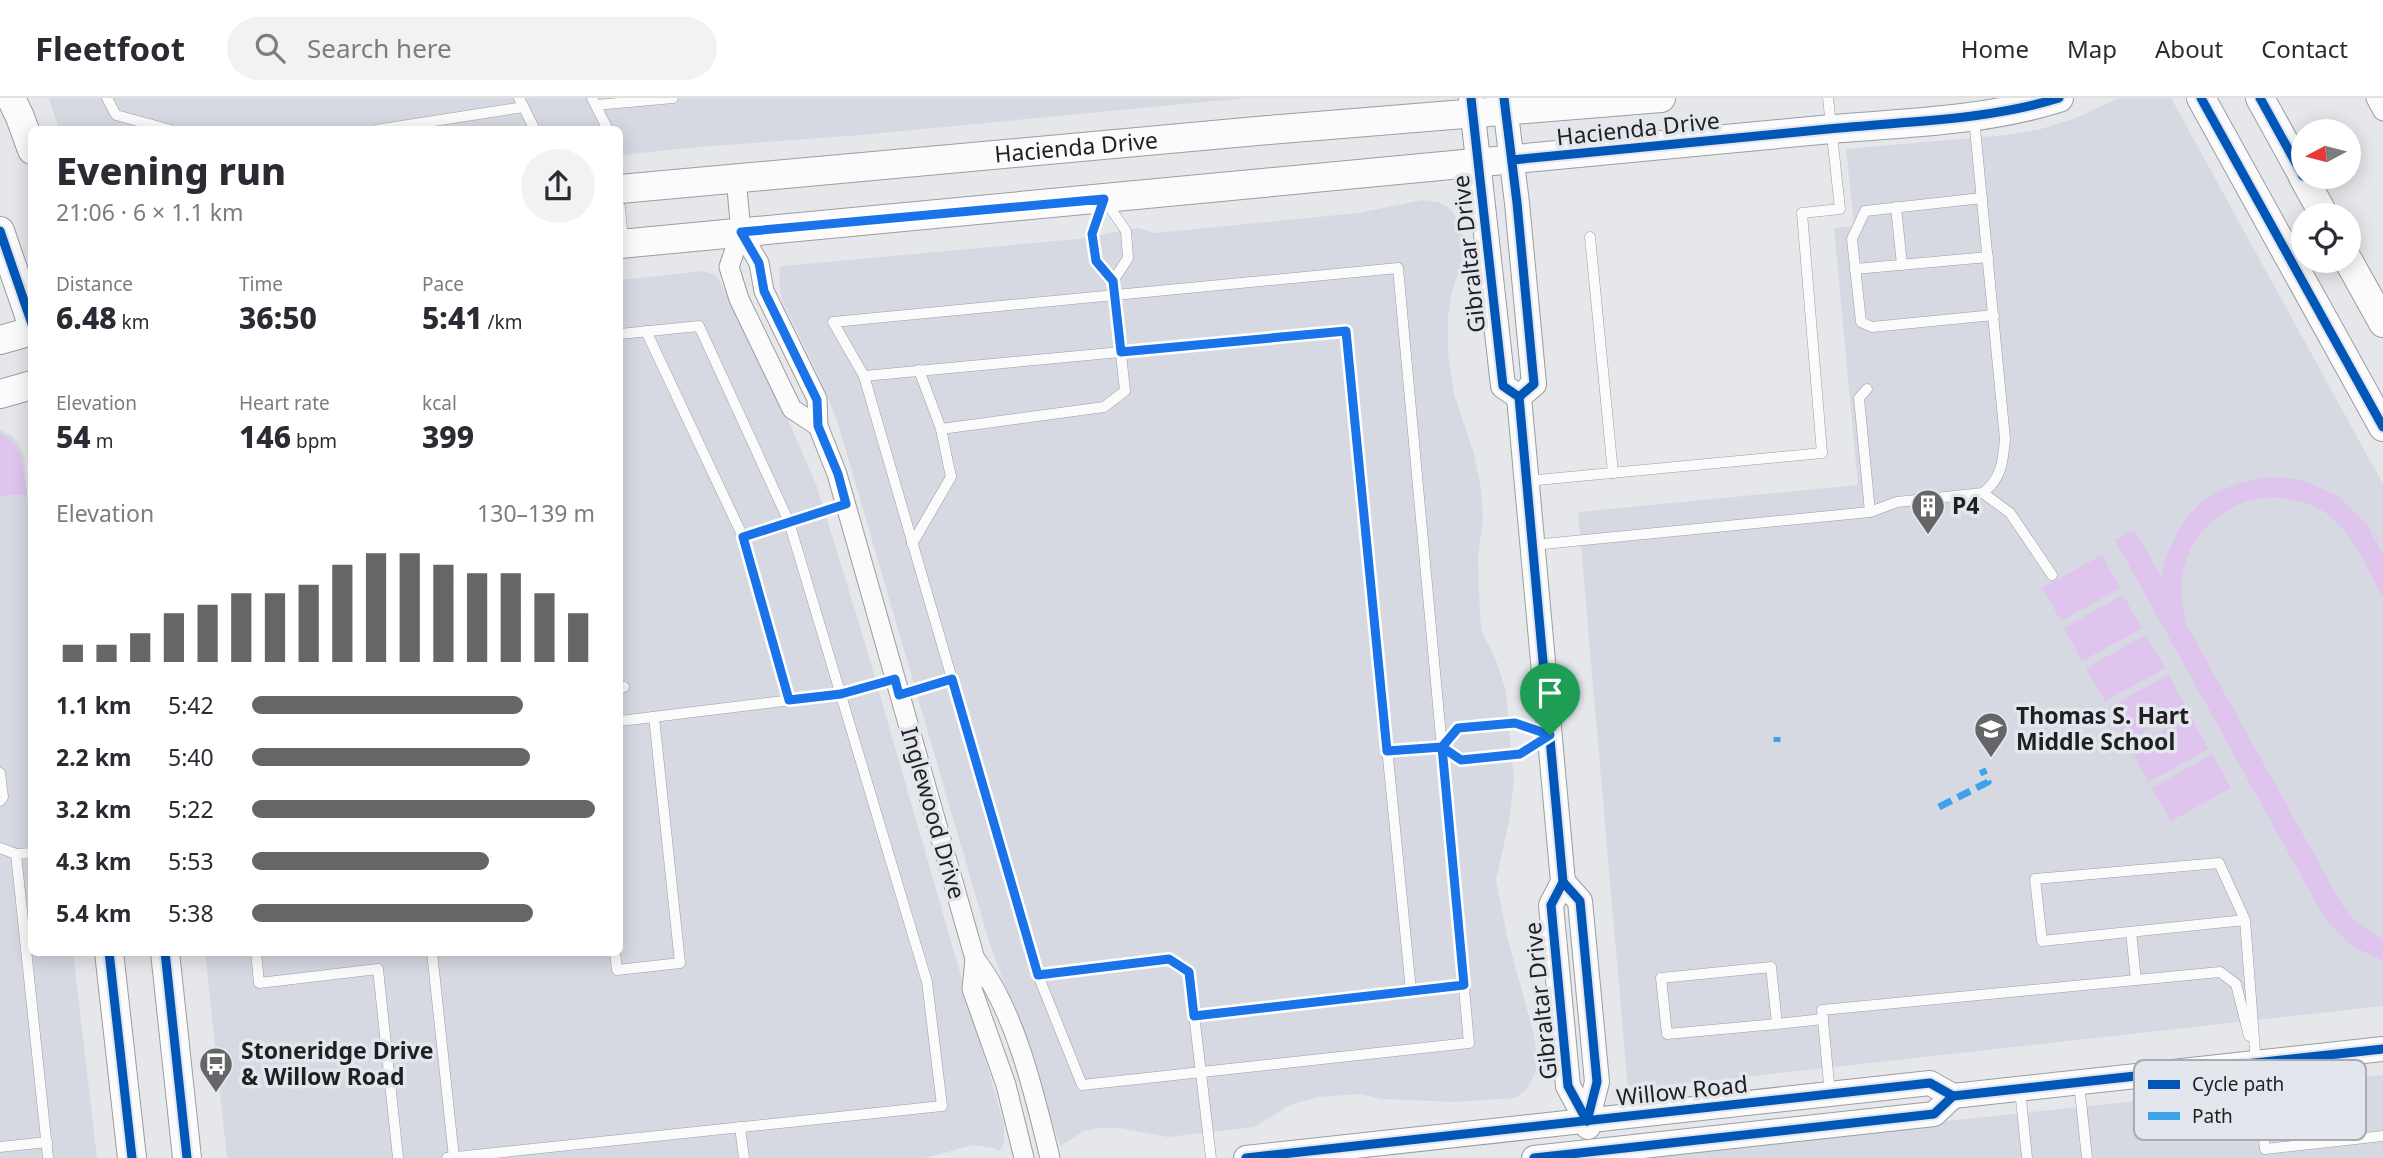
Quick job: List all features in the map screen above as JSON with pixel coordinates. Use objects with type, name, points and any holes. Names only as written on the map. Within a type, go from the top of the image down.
[{"type":"main road","points":[[11,98],[28,139]]},
{"type":"main road","name":"Hacienda Drive","points":[[623,189],[1268,130],[1472,106],[1661,98]]},
{"type":"main road","name":"Hacienda Drive","points":[[623,243],[1831,128],[1974,117],[2024,109],[2059,98]]},
{"type":"main road","points":[[2201,98],[2383,427]]},
{"type":"main road","points":[[2260,98],[2291,154]]},
{"type":"main road","points":[[0,231],[28,312]]},
{"type":"main road","points":[[2355,273],[2383,323]]},
{"type":"main road","points":[[0,340],[28,332]]},
{"type":"main road","points":[[0,394],[28,387]]},
{"type":"main road","points":[[109,956],[132,1158]]},
{"type":"main road","points":[[164,956],[187,1158]]},
{"type":"street","points":[[2376,98],[2383,111]]},
{"type":"street","points":[[1505,105],[1534,384],[1519,397]]},
{"type":"street","name":"Gibraltar Drive","points":[[1472,106],[1503,386],[1519,397],[1563,882],[1580,901],[1597,1083],[1587,1121],[1590,1155]]},
{"type":"street","name":"Inglewood Drive","points":[[736,178],[741,232],[729,267],[739,299],[792,409],[818,426]]},
{"type":"street","name":"Inglewood Drive","points":[[741,232],[759,263],[764,291],[817,400],[818,426],[838,474],[975,959],[972,989],[1006,1086],[1024,1158]]},
{"type":"street","name":"Inglewood Drive","points":[[975,959],[990,978],[1006,1012],[1029,1079],[1050,1158]]},
{"type":"street","name":"Willow Road","points":[[2290,1060],[2383,1049]]},
{"type":"street","name":"Willow Road","points":[[1246,1158],[1930,1083],[1953,1096],[2134,1076]]},
{"type":"street","name":"Willow Road","points":[[1534,1158],[1590,1155],[1934,1114],[1953,1096]]},
{"type":"lane","points":[[107,98],[116,115],[156,126]]},
{"type":"lane","points":[[606,126],[594,102],[673,98]]},
{"type":"lane","points":[[1526,481],[1822,453],[1802,213],[1840,209],[1828,98]]},
{"type":"lane","points":[[398,126],[522,103],[533,126]]},
{"type":"lane","points":[[1532,545],[1870,512],[1897,502],[1983,493],[1994,485],[2003,468],[2005,439],[1974,117]]},
{"type":"lane","points":[[1982,198],[1865,211],[1852,239],[1855,269],[1861,322],[1872,327],[1994,315]]},
{"type":"lane","points":[[1104,199],[1126,231],[1128,258],[1113,281]]},
{"type":"lane","points":[[941,429],[1104,407],[1125,391],[1113,281],[1096,261],[1092,234],[1104,199]]},
{"type":"lane","points":[[1896,207],[1902,265]]},
{"type":"lane","points":[[1590,237],[1613,473]]},
{"type":"lane","points":[[1855,269],[1988,257]]},
{"type":"lane","points":[[1398,268],[1469,1042],[1082,1084],[1038,975],[864,376],[833,322],[1115,295],[1398,268]]},
{"type":"lane","points":[[447,1158],[942,1106],[927,982],[789,522],[699,326],[623,334]]},
{"type":"lane","points":[[646,331],[743,537],[789,700]]},
{"type":"lane","points":[[864,376],[1346,331],[1411,991]]},
{"type":"lane","points":[[912,544],[951,477],[941,429],[919,370]]},
{"type":"lane","points":[[1867,388],[1859,398],[1870,512]]},
{"type":"lane","points":[[1983,493],[2010,513],[2052,575]]},
{"type":"lane","points":[[743,537],[846,504]]},
{"type":"lane","points":[[623,721],[952,679]]},
{"type":"lane","points":[[615,956],[617,970],[680,963],[653,717]]},
{"type":"lane","points":[[1442,747],[1458,728],[1515,723],[1550,735]]},
{"type":"lane","points":[[1387,751],[1442,747],[1461,760],[1520,754],[1550,735]]},
{"type":"lane","points":[[0,773],[3,797],[0,801]]},
{"type":"lane","points":[[0,848],[16,854],[28,853]]},
{"type":"lane","points":[[16,854],[48,1158]]},
{"type":"lane","points":[[2245,920],[2042,941],[2035,879],[2219,863],[2245,920],[2256,1060]]},
{"type":"lane","points":[[2131,932],[2136,979]]},
{"type":"lane","points":[[256,956],[259,983],[378,969],[398,1158]]},
{"type":"lane","points":[[432,956],[454,1158]]},
{"type":"lane","points":[[1038,975],[1169,959],[1189,972],[1211,1158]]},
{"type":"lane","points":[[1777,1024],[1771,967],[1661,978],[1667,1034],[1777,1024],[1823,1019]]},
{"type":"lane","points":[[1829,1094],[1822,1010],[2220,972],[2236,984],[2255,1060]]},
{"type":"lane","points":[[1194,1016],[1464,985]]},
{"type":"lane","points":[[2079,1082],[2087,1158]]},
{"type":"lane","points":[[2020,1089],[2027,1158]]},
{"type":"lane","points":[[740,1128],[744,1158]]},
{"type":"lane","points":[[2264,1140],[2265,1149],[2347,1140]]},
{"type":"lane","points":[[0,1147],[47,1142]]},
{"type":"shaded area","points":[[49,98],[1246,98],[623,155],[623,126],[58,126]]},
{"type":"shaded area","name":"Thomas S. Hart Middle School","points":[[2119,98],[2171,98],[2383,484],[2383,1006],[1628,1090],[1578,512],[1858,485],[1834,228],[1854,226],[1846,149],[2007,135],[2041,129],[2076,118]]},
{"type":"shaded area","points":[[1422,200],[1438,202],[1451,209],[1460,224],[1463,240],[1462,261],[1448,316],[1448,354],[1454,394],[1474,454],[1481,489],[1483,520],[1478,556],[1482,631],[1506,691],[1514,781],[1509,821],[1496,880],[1508,940],[1534,1035],[1537,1058],[1535,1074],[1526,1090],[1515,1098],[1454,1102],[1382,1099],[1359,1094],[1317,1097],[1290,1105],[1254,1127],[1168,1137],[1119,1128],[1099,1128],[1084,1131],[1060,1146],[990,945],[837,420],[782,301],[780,268],[1077,239],[1138,228],[1155,233],[1358,213]]},
{"type":"shaded area","points":[[703,271],[716,275],[788,420],[816,484],[862,633],[1004,1125],[1004,1141],[1000,1151],[973,1145],[925,1158],[227,1158],[205,956],[623,956],[623,280]]},
{"type":"shaded area","points":[[0,430],[12,436],[19,444],[24,457],[28,504],[28,956],[73,956],[97,1158],[0,1158]]},
{"type":"shaded area","points":[[0,434],[8,438],[18,451],[27,494],[0,496]]},
{"type":"shaded area","points":[[2280,477],[2302,480],[2338,496],[2366,523],[2383,554],[2383,598],[2358,550],[2333,519],[2303,502],[2263,498],[2243,503],[2225,512],[2209,525],[2196,541],[2186,560],[2182,576],[2184,616],[2344,908],[2355,921],[2383,940],[2383,961],[2354,947],[2325,919],[2115,540],[2134,530],[2161,576],[2177,533],[2201,503],[2235,485]]},
{"type":"shaded area","points":[[2102,555],[2120,588],[2061,621],[2042,588]]},
{"type":"shaded area","points":[[2123,595],[2142,628],[2082,661],[2064,628]]},
{"type":"shaded area","points":[[2146,635],[2165,668],[2105,701],[2086,668]]},
{"type":"shaded area","points":[[2168,675],[2187,708],[2127,741],[2108,708]]},
{"type":"shaded area","points":[[2190,715],[2208,749],[2149,782],[2130,748]]},
{"type":"shaded area","points":[[2212,754],[2231,788],[2171,821],[2152,788]]},
{"type":"shaded area","points":[[2383,1075],[2383,1158],[1632,1158],[2134,1101],[2134,1140],[2366,1140],[2366,1077]]},
{"type":"marked path","points":[[1777,737],[1777,742]]},
{"type":"marked path","points":[[1939,807],[1988,782],[1982,769]]},
{"type":"cycle path","points":[[1471,98],[1503,386],[1519,397],[1563,882],[1551,905],[1568,1086],[1587,1121]]},
{"type":"cycle path","points":[[1504,98],[1534,384],[1519,397]]},
{"type":"cycle path","points":[[1512,160],[1974,116],[2059,98]]},
{"type":"cycle path","points":[[2201,98],[2383,427]]},
{"type":"cycle path","points":[[2260,98],[2291,154]]},
{"type":"cycle path","points":[[0,231],[28,312]]},
{"type":"cycle path","points":[[1563,882],[1580,901],[1597,1082],[1587,1121]]},
{"type":"cycle path","points":[[109,956],[132,1158]]},
{"type":"cycle path","points":[[165,956],[187,1158]]},
{"type":"cycle path","points":[[2282,1060],[2383,1049]]},
{"type":"cycle path","points":[[1246,1158],[1930,1083],[1953,1096],[2134,1076]]},
{"type":"cycle path","points":[[1534,1158],[1934,1114],[1953,1096]]},
{"type":"place","name":"P4","points":[[1928,536]]},
{"type":"place","name":"Thomas S. Hart Middle School","points":[[1991,759]]},
{"type":"place","name":"Stoneridge Drive & Willow Road","points":[[216,1094]]},
{"type":"route","points":[[1550,735],[1515,723],[1458,728],[1442,747],[1387,751],[1346,331],[1121,352],[1113,281],[1096,261],[1092,234],[1104,199],[741,232],[759,263],[764,291],[817,400],[818,426],[838,474],[846,504],[743,537],[789,700],[841,694],[895,679],[899,695],[952,679],[1038,975],[1169,959],[1189,972],[1194,1016],[1464,985],[1442,747],[1461,760],[1520,754],[1550,735]]}]
